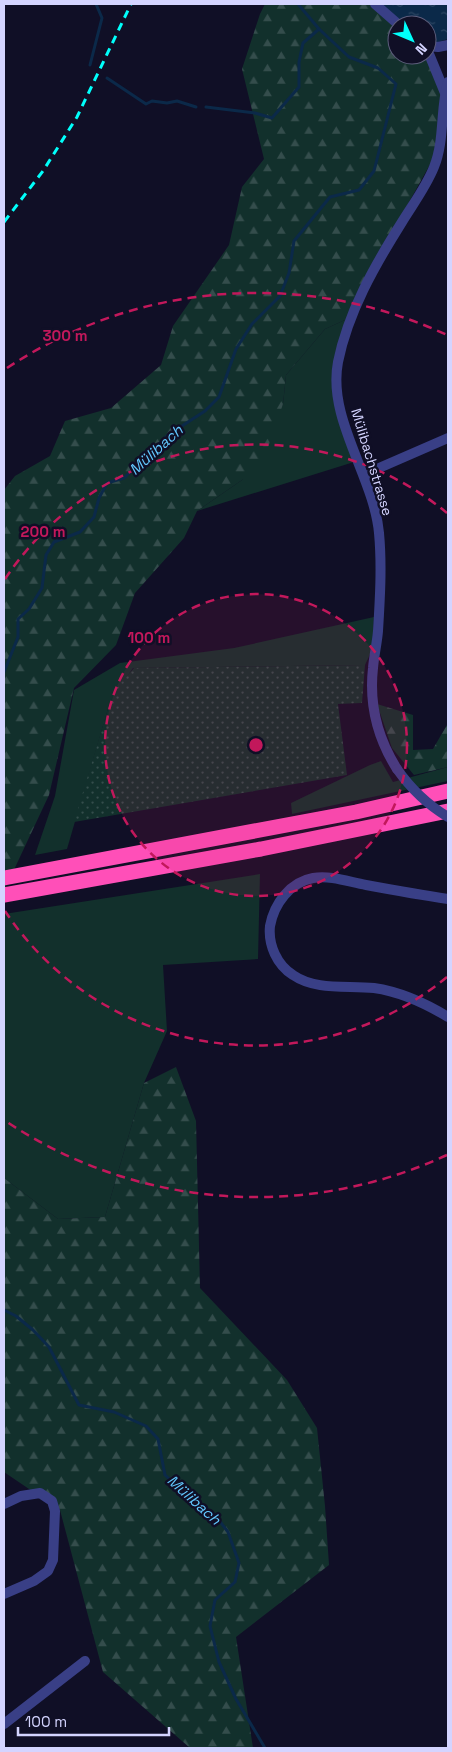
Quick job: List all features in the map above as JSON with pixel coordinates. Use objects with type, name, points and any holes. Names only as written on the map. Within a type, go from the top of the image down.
[{"type":"highway","points":[[4,878],[338,816],[448,790]]},
{"type":"highway","points":[[6,894],[279,846],[448,811]]},
{"type":"street","points":[[376,4],[389,15]]},
{"type":"street","points":[[434,65],[445,93]]},
{"type":"street","name":"Mülibachstrasse","points":[[448,82],[445,93],[441,139],[434,166],[421,193],[401,223],[370,277],[346,330],[338,364],[337,384],[345,427],[366,481],[377,517],[380,546],[378,628],[373,668],[374,704],[381,738],[389,756],[406,780],[423,799],[448,817]]},
{"type":"street","points":[[366,481],[370,474],[379,468],[448,438]]},
{"type":"street","points":[[448,899],[409,894],[333,878],[312,878],[294,886],[280,900],[271,919],[269,932],[276,958],[292,975],[302,981],[399,992],[422,1001],[448,1017]]},
{"type":"street","points":[[4,1504],[21,1496],[40,1493],[52,1501],[55,1511],[53,1560],[48,1571],[34,1581],[4,1594]]},
{"type":"street","points":[[4,1724],[85,1661]]},
{"type":"green space","points":[[265,4],[370,4],[387,19],[387,65],[430,65],[443,101],[433,159],[347,319],[325,329],[286,375],[283,404],[266,453],[242,480],[197,511],[184,538],[135,593],[116,645],[74,688],[49,795],[4,891],[4,490],[15,476],[50,456],[65,421],[111,408],[161,365],[173,326],[229,245],[242,187],[264,159],[242,69]]},
{"type":"green space","points":[[347,319],[334,391],[354,462],[197,511],[242,480],[283,404],[286,375],[325,329]]},
{"type":"green space","points":[[374,617],[372,650],[365,665],[133,668],[110,702],[67,849],[35,855],[55,796],[74,690],[120,663],[234,648]]},
{"type":"green space","points":[[365,665],[362,703],[338,704],[347,775],[74,822],[110,702],[119,685],[134,668]]},
{"type":"green space","points":[[377,704],[413,715],[413,750],[433,749],[448,723],[448,767],[414,775],[392,748]]},
{"type":"green space","points":[[381,761],[393,782],[448,767],[448,781],[292,814],[291,803]]},
{"type":"green space","points":[[260,874],[258,959],[163,965],[167,1031],[144,1083],[105,1217],[58,1219],[4,1178],[4,914]]},
{"type":"green space","points":[[176,1067],[196,1121],[200,1288],[287,1380],[317,1428],[329,1565],[236,1637],[253,1748],[190,1748],[103,1672],[60,1510],[4,1472],[4,1178],[58,1219],[105,1217],[144,1083]]},
{"type":"water","points":[[380,4],[448,4],[448,39],[437,42],[437,15],[393,15]]},
{"type":"waterway","points":[[90,65],[102,18],[96,4]]},
{"type":"waterway","name":"Mülibach","points":[[4,672],[18,637],[18,619],[29,609],[42,588],[46,555],[54,542],[80,532],[94,517],[99,498],[107,483],[124,478],[168,435],[205,411],[219,397],[236,349],[252,324],[280,296],[289,273],[294,241],[330,197],[359,190],[374,171],[396,84],[378,68],[349,57],[319,29],[298,4]]},
{"type":"waterway","points":[[206,107],[255,113],[272,118],[299,87],[299,62],[303,43],[319,29]]},
{"type":"waterway","points":[[107,78],[146,104],[152,101],[167,103],[177,101],[196,107]]},
{"type":"waterway","name":"Mülibach","points":[[4,1310],[16,1316],[49,1347],[79,1405],[114,1412],[146,1426],[158,1439],[165,1475],[191,1499],[215,1515],[228,1532],[239,1563],[235,1582],[215,1600],[210,1626],[219,1662],[236,1699],[265,1748]]},
{"type":"railway","points":[[4,222],[43,171],[77,117],[131,4]]}]
